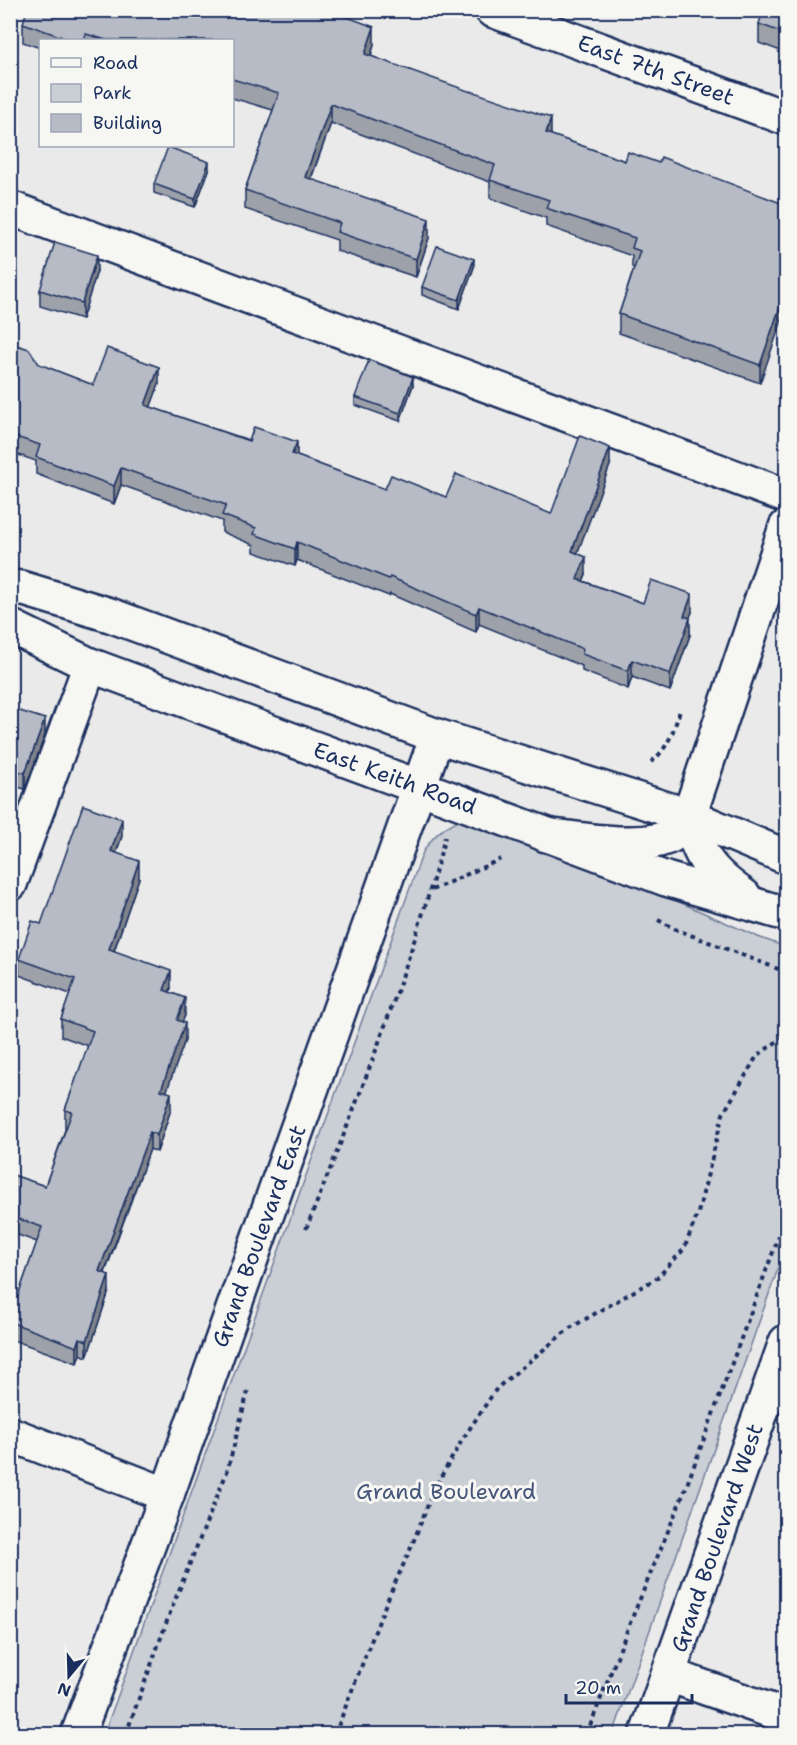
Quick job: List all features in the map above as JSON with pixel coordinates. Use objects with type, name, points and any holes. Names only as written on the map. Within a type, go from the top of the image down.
[{"type":"street","name":"East 7th Street","points":[[492,10],[786,118]]},
{"type":"street","points":[[10,208],[786,496]]},
{"type":"street","points":[[546,835],[637,843],[662,839],[678,831],[689,816],[786,527]]},
{"type":"street","points":[[10,587],[21,588],[110,615],[437,736],[689,816],[786,857]]},
{"type":"street","name":"East Keith Road","points":[[10,626],[90,665],[419,788],[666,879],[772,910]]},
{"type":"street","points":[[10,884],[90,665]]},
{"type":"street","name":"Grand Boulevard East","points":[[78,1734],[167,1495],[437,736]]},
{"type":"street","points":[[689,816],[694,838],[707,864],[726,883],[772,910]]},
{"type":"street","name":"Grand Boulevard West","points":[[647,1734],[786,1342]]},
{"type":"street","points":[[10,1434],[167,1495]]},
{"type":"street","points":[[669,1675],[786,1716]]},
{"type":"path","points":[[648,765],[661,754],[672,735],[682,705]]},
{"type":"path","points":[[302,1238],[356,1105],[431,891],[447,831]]},
{"type":"path","points":[[431,891],[508,856]]},
{"type":"path","points":[[335,1734],[386,1603],[435,1487],[464,1437],[497,1388],[570,1328],[657,1278],[684,1249],[698,1213],[723,1114],[757,1056],[786,1035]]},
{"type":"path","points":[[587,1734],[685,1490],[786,1217]]},
{"type":"path","points":[[126,1734],[171,1610],[227,1472],[250,1382]]},
{"type":"green space","name":"Grand Boulevard","points":[[457,821],[477,821],[666,896],[786,947],[786,1246],[613,1734],[104,1734],[423,852],[437,834]]},
{"type":"building","points":[[27,10],[329,10],[374,27],[365,54],[551,118],[546,133],[625,161],[628,152],[659,163],[661,157],[786,205],[786,289],[760,365],[619,314],[640,251],[632,248],[635,238],[546,208],[549,200],[490,180],[495,165],[331,104],[305,177],[429,219],[416,259],[337,232],[340,223],[245,190],[279,93],[234,80],[234,39],[103,39],[86,34],[84,39],[67,39],[23,23]]},
{"type":"building","points":[[763,10],[786,10],[786,34],[759,24]]},
{"type":"building","points":[[168,147],[209,162],[195,199],[154,184]]},
{"type":"building","points":[[55,242],[97,255],[82,303],[40,290]]},
{"type":"building","points":[[437,246],[474,259],[459,300],[422,287]]},
{"type":"building","points":[[10,343],[29,349],[39,364],[93,385],[107,348],[159,367],[145,405],[249,441],[254,427],[297,442],[292,454],[385,489],[391,475],[446,497],[456,474],[551,514],[580,436],[610,448],[572,551],[586,557],[577,579],[643,603],[651,580],[692,594],[684,616],[690,618],[670,674],[632,660],[628,671],[582,654],[583,649],[479,607],[476,614],[390,577],[389,579],[297,542],[295,549],[254,534],[256,528],[222,515],[226,505],[121,468],[114,486],[36,457],[40,445],[10,435]]},
{"type":"building","points":[[369,360],[413,377],[400,413],[355,397]]},
{"type":"building","points":[[10,708],[45,719],[25,773],[10,769]]},
{"type":"building","points":[[83,805],[122,819],[111,851],[139,861],[109,949],[171,971],[164,990],[185,998],[177,1020],[185,1023],[161,1090],[171,1093],[157,1135],[150,1132],[99,1271],[109,1275],[87,1341],[80,1338],[77,1347],[10,1322],[42,1227],[10,1216],[10,1174],[45,1186],[72,1112],[65,1110],[93,1031],[61,1019],[75,979],[19,959],[32,921],[41,924]]}]
